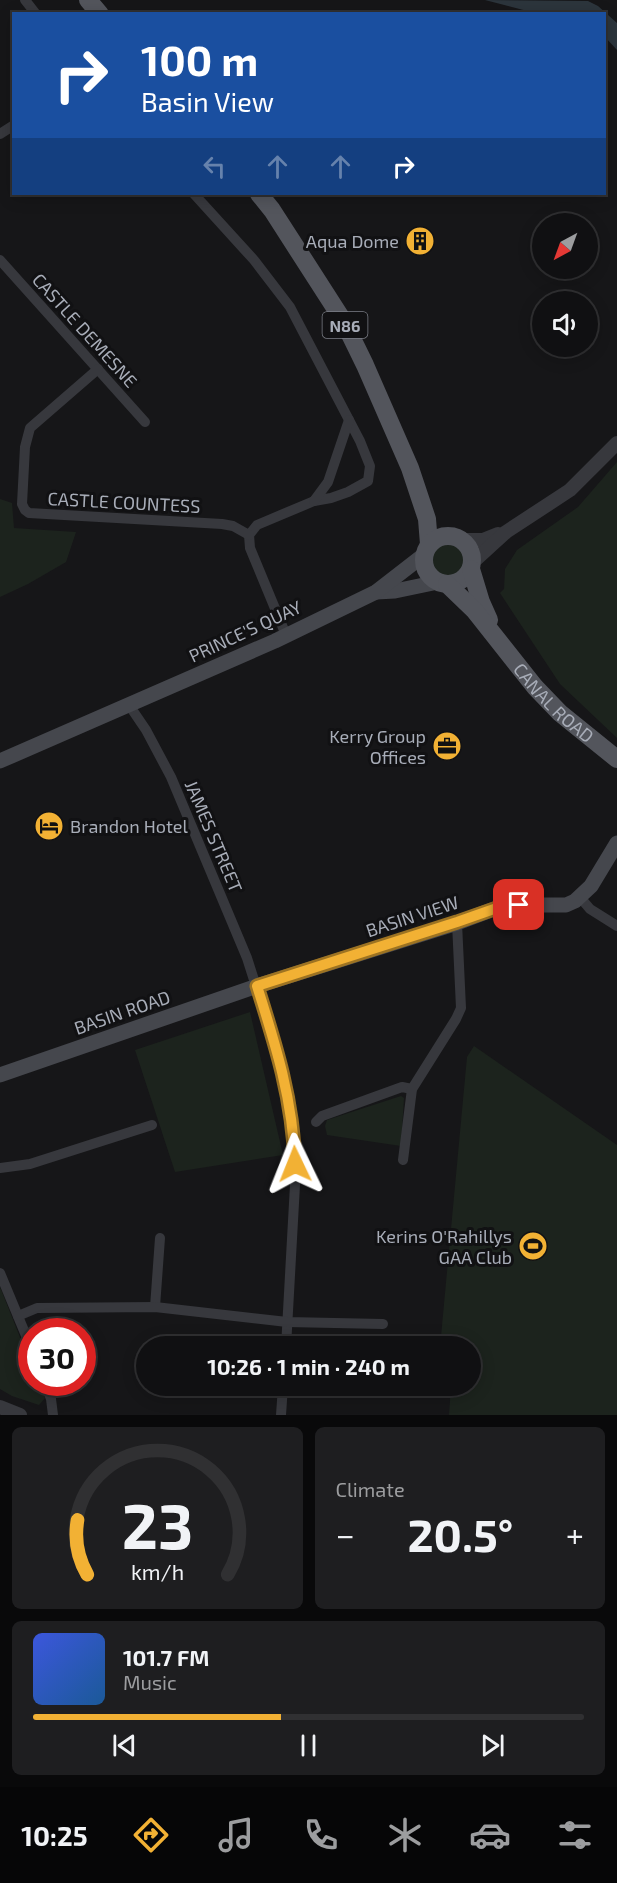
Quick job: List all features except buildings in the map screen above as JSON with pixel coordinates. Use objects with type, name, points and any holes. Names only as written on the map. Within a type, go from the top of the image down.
[{"type":"main road","points":[[88,0],[98,12]]},
{"type":"main road","name":"N86","points":[[260,195],[272,210],[344,322],[365,365],[410,468],[427,519],[426,569],[429,575],[474,610],[498,638]]},
{"type":"main road","name":"N86","points":[[414,481],[434,519],[471,550],[472,565],[481,602],[498,638]]},
{"type":"main road","points":[[427,549],[441,537],[457,538]]},
{"type":"main road","name":"PRINCE'S QUAY","points":[[0,761],[286,635],[376,592],[427,549]]},
{"type":"main road","points":[[442,583],[458,583],[464,579],[472,565]]},
{"type":"main road","name":"PRINCE'S QUAY","points":[[376,592],[442,583]]},
{"type":"main road","name":"CANAL ROAD","points":[[498,638],[535,687],[560,712],[617,759]]},
{"type":"main road","points":[[579,896],[591,886],[617,843]]},
{"type":"main road","name":"BASIN VIEW","points":[[257,986],[494,909],[519,905],[566,905],[575,901],[579,896]]},
{"type":"main road","name":"BASIN ROAD","points":[[0,1075],[257,986]]},
{"type":"street","points":[[25,0],[34,12]]},
{"type":"street","points":[[195,195],[254,260],[290,308],[360,441],[370,466],[368,481],[331,498],[314,501],[257,525],[249,535],[250,548],[286,635]]},
{"type":"street","name":"CASTLE DEMESNE","points":[[0,260],[145,422]]},
{"type":"street","name":"CASTLE COUNTESS","points":[[98,369],[30,428],[25,447],[22,504],[25,510],[29,513],[222,524],[233,526],[249,535]]},
{"type":"street","points":[[314,501],[328,482],[349,420]]},
{"type":"street","points":[[472,565],[506,532],[570,490],[617,443]]},
{"type":"street","points":[[457,538],[483,540],[506,532]]},
{"type":"street","name":"JAMES STREET","points":[[129,705],[146,730],[171,777],[247,958],[283,1071],[294,1138],[295,1185],[286,1336]]},
{"type":"street","points":[[579,896],[590,909],[617,926]]},
{"type":"street","points":[[403,1160],[412,1089],[461,1008],[457,922]]},
{"type":"street","points":[[316,1122],[322,1116],[402,1087],[412,1089]]},
{"type":"street","points":[[0,1168],[30,1164],[152,1125]]},
{"type":"street","points":[[155,1308],[159,1238]]},
{"type":"street","points":[[0,1273],[18,1316],[37,1308],[155,1308],[287,1322],[383,1324]]},
{"type":"street","points":[[50,1396],[53,1415]]},
{"type":"street","points":[[281,1415],[282,1396]]},
{"type":"street","points":[[0,1407],[20,1415]]},
{"type":"shaded area","points":[[485,0],[588,1],[605,12],[531,12]]},
{"type":"shaded area","points":[[606,13],[617,23],[617,50],[606,38]]},
{"type":"shaded area","points":[[617,462],[617,738],[560,684],[500,593],[504,589],[505,569],[517,550],[578,507]]},
{"type":"shaded area","points":[[0,499],[12,503],[14,528],[76,532],[66,562],[0,597]]},
{"type":"shaded area","points":[[446,544],[461,550],[466,561],[460,575],[452,578],[444,576],[432,564],[431,557],[435,549]]},
{"type":"shaded area","points":[[250,1012],[283,1155],[175,1172],[135,1050]]},
{"type":"shaded area","name":"Kerins O'Rahillys GAA Club","points":[[474,1046],[617,1145],[617,1415],[449,1415],[450,1396],[481,1396],[481,1336],[441,1336],[467,1057]]},
{"type":"shaded area","points":[[401,1096],[404,1098],[401,1146],[327,1135],[325,1126],[327,1120]]},
{"type":"shaded area","points":[[0,1287],[18,1332],[18,1396],[44,1396],[45,1398],[39,1405],[12,1396],[0,1389]]},
{"type":"place","name":"Aqua Dome","points":[[420,241]]},
{"type":"place","name":"Kerry Group Offices","points":[[447,746]]},
{"type":"place","name":"Brandon Hotel","points":[[49,826]]},
{"type":"place","name":"Kerins O'Rahillys GAA Club","points":[[533,1246]]},
{"type":"route","points":[[295,1164],[294,1138],[283,1071],[257,986],[494,909],[519,905]]}]
